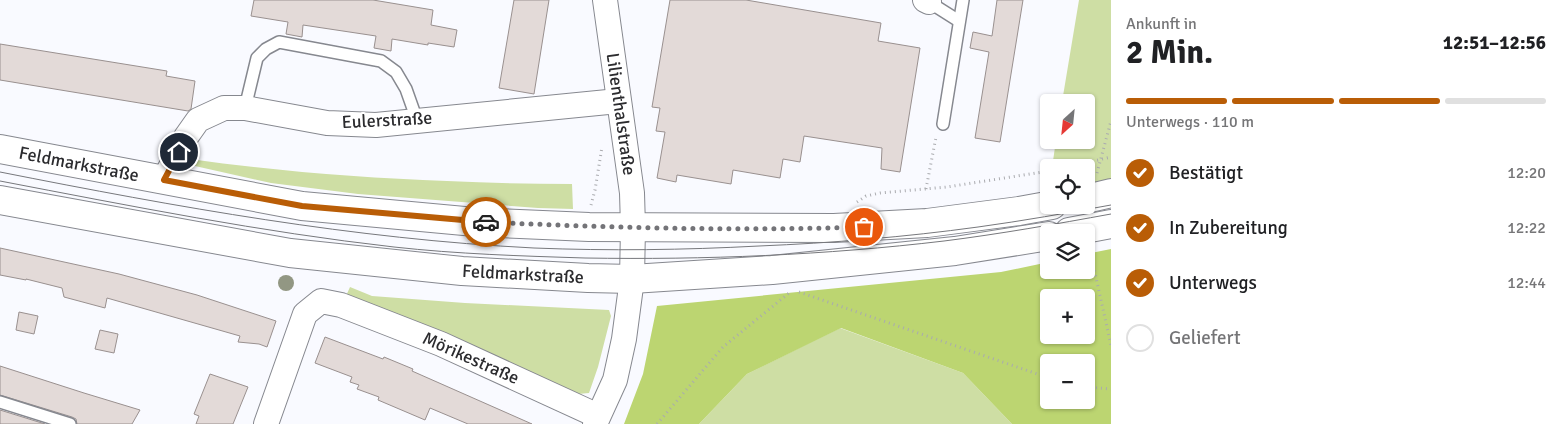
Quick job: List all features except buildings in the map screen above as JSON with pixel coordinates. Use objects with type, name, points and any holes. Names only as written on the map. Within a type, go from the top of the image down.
[{"type":"main road","name":"Feldmarkstraße","points":[[0,149],[302,206],[475,222],[589,227],[808,228],[880,226],[959,219],[1040,207]]},
{"type":"main road","name":"Feldmarkstraße","points":[[0,200],[309,255],[462,271],[632,279],[772,270],[955,251],[1040,237]]},
{"type":"street","name":"Lilienthalstraße","points":[[597,420],[615,380],[624,339],[632,279],[633,227],[632,193],[605,0]]},
{"type":"street","name":"Eulerstraße","points":[[164,180],[186,137],[198,120],[224,108],[245,108],[327,123],[376,125],[618,101]]},
{"type":"street","name":"Mörikestraße","points":[[266,424],[305,314],[321,301],[341,305],[441,344],[597,420]]},
{"type":"lane","points":[[943,124],[963,0]]},
{"type":"lane","points":[[928,1],[959,20]]},
{"type":"lane","points":[[245,108],[257,58],[266,49],[279,42],[381,61],[396,72],[406,89],[418,120]]},
{"type":"lane","points":[[0,402],[70,424]]},
{"type":"path","points":[[1097,196],[1100,160],[1111,120]]},
{"type":"path","points":[[926,189],[937,133],[943,124]]},
{"type":"path","points":[[589,209],[595,190],[603,144]]},
{"type":"path","points":[[1095,161],[1111,157]]},
{"type":"path","points":[[850,207],[866,196],[990,181],[1040,173]]},
{"type":"path","points":[[1095,273],[1111,345]]},
{"type":"path","points":[[657,424],[723,347],[793,290],[1040,375]]},
{"type":"path","points":[[1095,387],[1111,389]]},
{"type":"green space","points":[[1079,0],[1111,0],[1111,180],[1095,183],[1095,159],[1053,159],[1055,149],[1095,149],[1095,94],[1063,94]]},
{"type":"green space","points":[[190,159],[350,176],[525,184],[572,184],[573,209],[358,194],[271,183],[195,166]]},
{"type":"green space","points":[[1111,249],[1111,424],[1012,424],[963,373],[841,328],[747,374],[699,424],[624,424],[643,374],[657,306],[1001,272],[1040,264],[1040,279],[1095,279],[1095,252]]},
{"type":"green space","points":[[350,287],[372,296],[465,303],[609,310],[611,316],[598,367],[589,393],[578,394],[346,296]]},
{"type":"green space","points":[[840,328],[963,373],[1012,424],[699,424],[747,374]]},
{"type":"tram line","points":[[0,172],[266,220],[467,244],[562,249],[703,248],[786,245],[868,239],[978,227],[1111,205]]},
{"type":"tram line","points":[[0,181],[196,218],[344,241],[441,251],[585,258],[765,256],[855,250],[965,238],[1111,214]]},
{"type":"way so far","points":[[486,222],[589,227],[664,228],[864,227]]},
{"type":"route","points":[[179,152],[164,180],[302,206],[486,222]]}]
